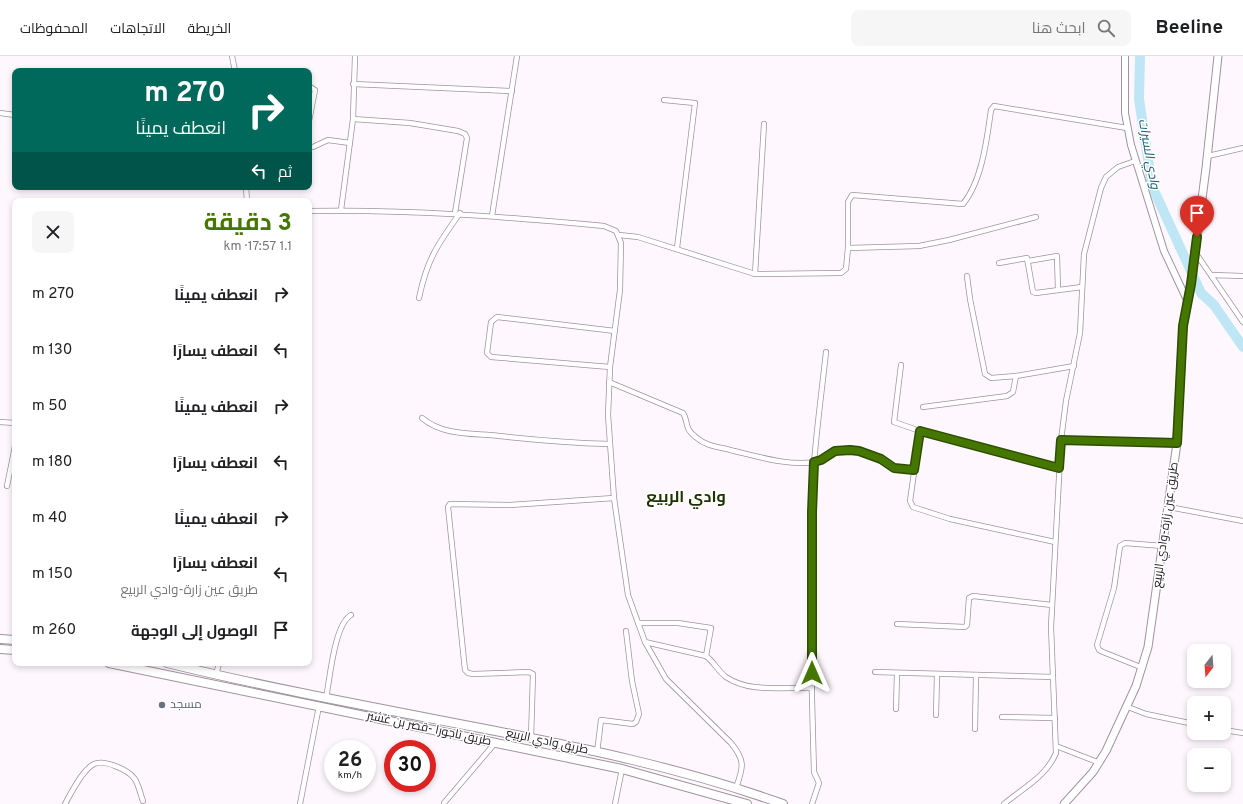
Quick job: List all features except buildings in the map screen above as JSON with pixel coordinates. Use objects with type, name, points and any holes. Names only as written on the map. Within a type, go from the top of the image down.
[{"type":"highway","points":[[0,639],[12,640]]},
{"type":"highway","points":[[0,650],[12,650]]},
{"type":"highway","name":"طريق تاجورا -قصر بن غشير","points":[[124,666],[622,769],[745,804]]},
{"type":"highway","name":"طريق وادي الربيع","points":[[180,666],[326,698],[597,752],[685,773],[783,804]]},
{"type":"main road","points":[[1125,56],[1124,101],[1127,128],[1135,161],[1164,251],[1187,300]]},
{"type":"main road","name":"طريق عين زارة-وادي الربيع","points":[[1064,804],[1085,782],[1100,762],[1128,707],[1143,668],[1148,647],[1177,443],[1181,349],[1187,300],[1193,273],[1208,156],[1218,56]]},
{"type":"street","points":[[232,56],[234,68]]},
{"type":"street","points":[[341,210],[353,119],[355,56]]},
{"type":"street","points":[[492,216],[517,56]]},
{"type":"street","points":[[353,84],[512,91]]},
{"type":"street","points":[[312,88],[315,90],[312,106]]},
{"type":"street","points":[[664,100],[694,103],[677,248]]},
{"type":"street","points":[[619,235],[628,235],[677,248],[754,274],[844,272],[846,270],[848,248],[848,202],[852,195],[963,204],[975,182],[986,146],[991,110],[994,106],[1127,128]]},
{"type":"street","points":[[0,113],[12,115]]},
{"type":"street","points":[[353,119],[410,123],[458,131],[465,134],[467,138],[458,213],[430,257],[423,278],[419,298]]},
{"type":"street","points":[[754,274],[764,124]]},
{"type":"street","points":[[312,146],[328,140],[350,142]]},
{"type":"street","points":[[1208,156],[1243,148]]},
{"type":"street","points":[[1004,804],[1051,765],[1056,753],[1051,651],[1059,468],[1066,401],[1080,332],[1084,254],[1101,188],[1106,177],[1118,167],[1135,161]]},
{"type":"street","points":[[312,211],[341,210],[458,213],[604,226],[612,228],[619,235],[620,290],[610,367],[608,415],[614,498],[624,576],[628,595],[645,642],[666,679],[731,744],[740,755],[742,768],[736,788]]},
{"type":"street","points":[[848,248],[919,246],[949,240],[1036,217]]},
{"type":"street","points":[[1195,252],[1243,322]]},
{"type":"street","points":[[1028,261],[1057,256],[1058,289]]},
{"type":"street","points":[[999,263],[1027,258],[1033,292],[1082,286]]},
{"type":"street","points":[[1211,275],[1243,276]]},
{"type":"street","points":[[967,276],[970,299],[985,374],[991,378],[1016,376],[1074,366]]},
{"type":"street","points":[[610,367],[491,357],[487,353],[491,322],[497,317],[615,331]]},
{"type":"street","points":[[812,804],[819,783],[814,772],[812,688],[812,512],[814,462],[826,352]]},
{"type":"street","points":[[901,365],[894,422],[920,431],[1059,468]]},
{"type":"street","points":[[922,407],[1007,396],[1011,394],[1016,376]]},
{"type":"street","points":[[610,382],[683,413],[685,423],[691,434],[713,446],[774,460],[814,462],[821,460],[835,451],[859,451],[881,459],[894,468],[914,470]]},
{"type":"street","points":[[422,418],[437,427],[464,433],[564,442],[610,444]]},
{"type":"street","points":[[0,422],[12,423]]},
{"type":"street","points":[[920,431],[910,501],[913,507],[971,524],[1056,542]]},
{"type":"street","points":[[1061,440],[1177,443]]},
{"type":"street","points":[[7,486],[12,461]]},
{"type":"street","points":[[531,738],[533,674],[529,672],[473,674],[468,673],[465,670],[448,507],[450,504],[510,505],[614,498]]},
{"type":"street","points":[[1169,507],[1243,521]]},
{"type":"street","points":[[1143,668],[1103,652],[1099,650],[1097,645],[1112,596],[1120,546],[1125,543],[1163,546]]},
{"type":"street","points":[[897,624],[965,627],[967,625],[969,598],[973,596],[1052,605]]},
{"type":"street","points":[[326,698],[340,629],[346,618],[351,615]]},
{"type":"street","points":[[638,623],[678,623],[711,628],[706,656]]},
{"type":"street","points":[[597,752],[601,720],[632,724],[636,722],[639,714],[632,681],[626,631]]},
{"type":"street","points":[[645,642],[706,656],[712,660],[724,676],[744,686],[812,688]]},
{"type":"street","points":[[216,675],[218,666]]},
{"type":"street","points":[[874,672],[897,674],[1052,676]]},
{"type":"street","points":[[896,709],[897,674]]},
{"type":"street","points":[[936,715],[937,674]]},
{"type":"street","points":[[975,728],[976,675]]},
{"type":"street","points":[[300,804],[319,706]]},
{"type":"street","points":[[1128,707],[1146,714],[1187,723]]},
{"type":"street","points":[[1002,716],[1055,718]]},
{"type":"street","points":[[1231,731],[1243,733]]},
{"type":"street","points":[[444,803],[496,742]]},
{"type":"street","points":[[1056,746],[1100,762]]},
{"type":"street","points":[[65,804],[77,783],[95,763],[109,764],[133,776],[143,801]]},
{"type":"street","points":[[615,804],[622,769]]},
{"type":"waterway","name":"وادي السيرات","points":[[1140,56],[1139,99],[1152,186],[1201,293],[1214,305],[1243,347]]},
{"type":"place","name":"مسجد","points":[[162,705]]},
{"type":"district","name":"وادي الربيع","points":[[686,498]]},
{"type":"route","points":[[812,673],[812,512],[814,462],[821,460],[828,454],[835,451],[850,450],[859,451],[881,459],[894,468],[914,470],[920,431],[1059,468],[1061,440],[1177,443],[1176,435],[1183,326],[1191,284],[1197,237]]}]
